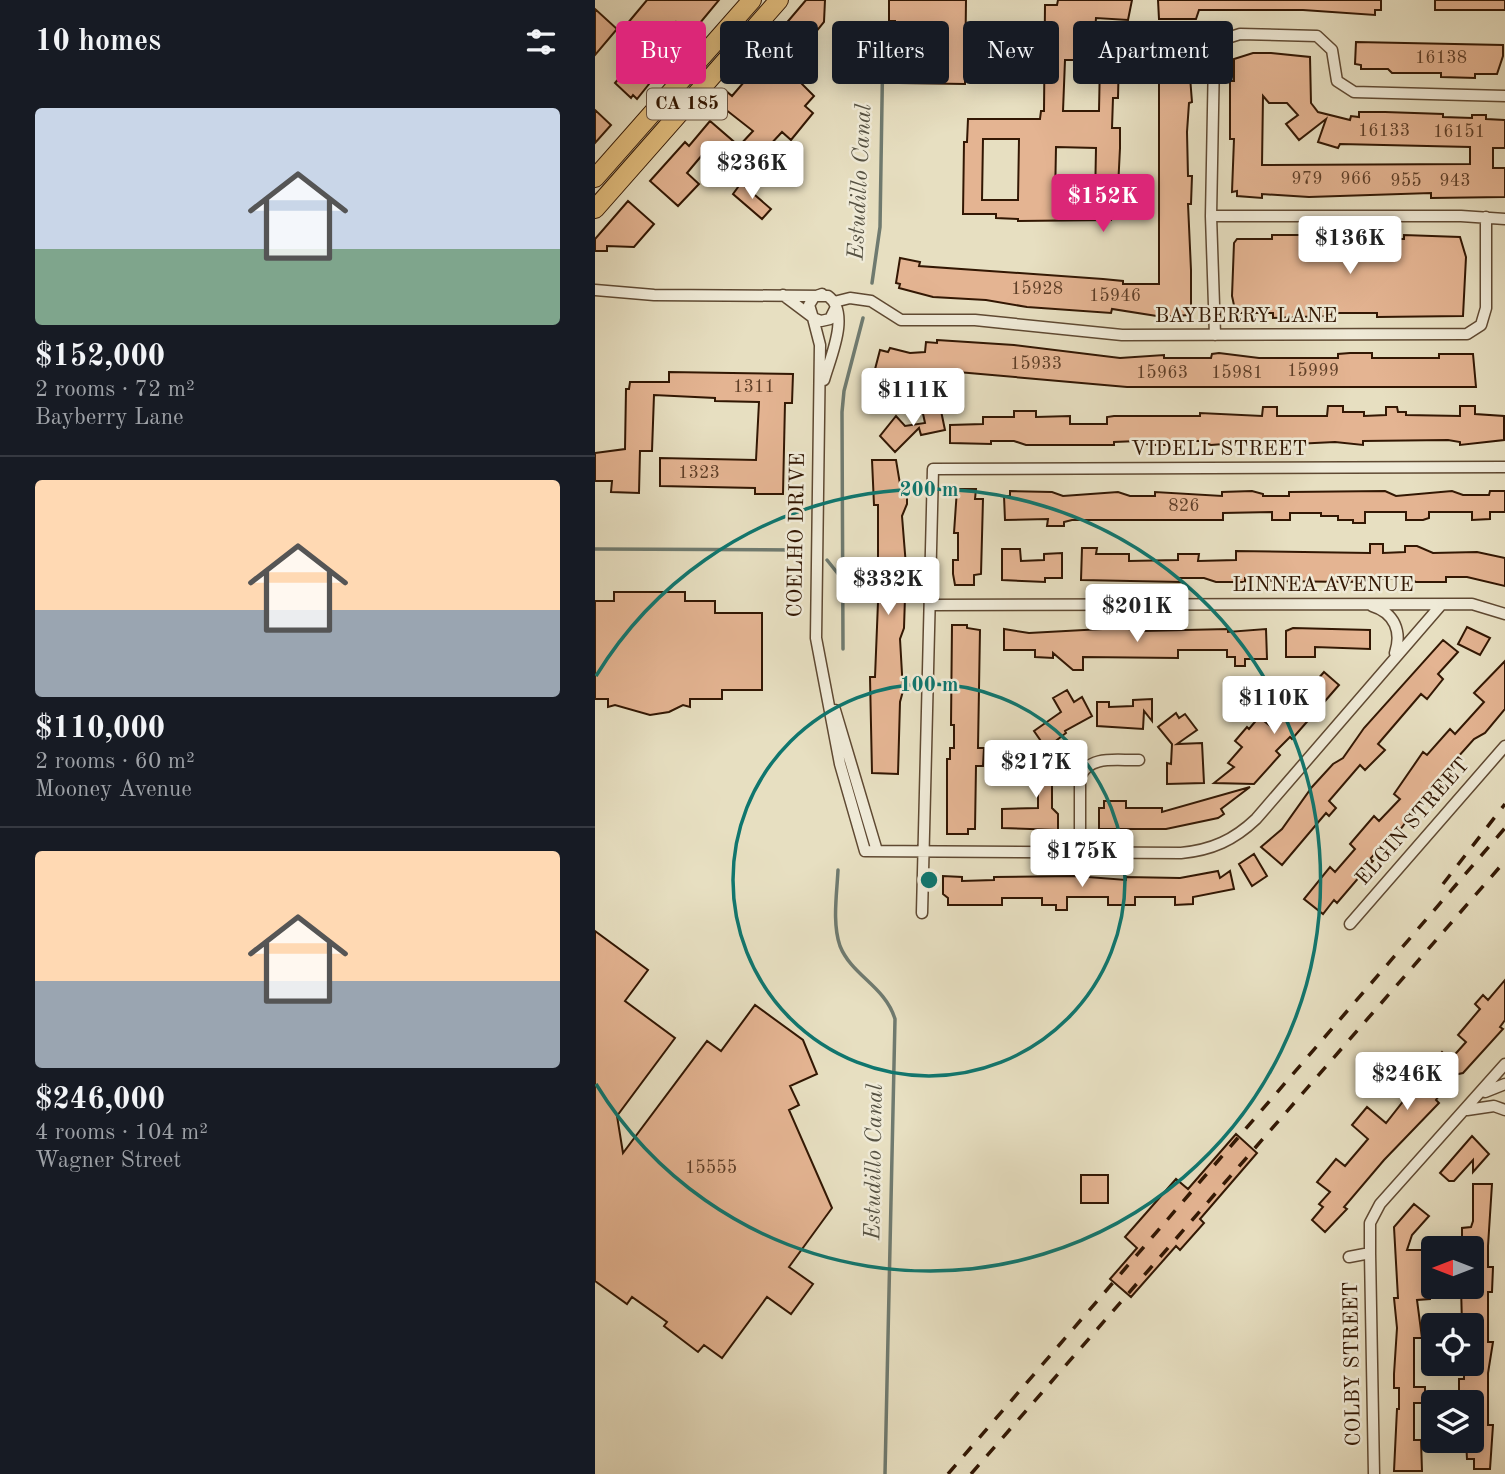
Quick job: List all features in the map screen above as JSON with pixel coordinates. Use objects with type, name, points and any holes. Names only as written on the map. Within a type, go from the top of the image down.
[{"type":"main road","name":"CA 185","points":[[595,178],[752,0]]},
{"type":"main road","name":"CA 185","points":[[595,209],[779,0]]},
{"type":"street","points":[[1215,335],[1211,216],[1214,57],[1218,44],[1230,35],[1317,36],[1332,50],[1337,81],[1354,92],[1505,96]]},
{"type":"street","points":[[1211,216],[1505,219]]},
{"type":"street","name":"BAYBERRY LANE","points":[[835,304],[850,298],[871,301],[901,320],[975,320],[1122,335],[1458,335],[1475,331],[1481,325],[1486,308],[1486,218]]},
{"type":"street","points":[[595,290],[654,295],[823,294],[835,304],[833,316],[826,321],[812,317],[783,295]]},
{"type":"street","points":[[812,317],[811,300],[823,294]]},
{"type":"street","name":"COELHO DRIVE","points":[[819,400],[838,328],[835,304]]},
{"type":"street","name":"COELHO DRIVE","points":[[812,317],[820,345],[814,625],[822,670],[841,764],[865,850],[877,851],[853,761],[822,670]]},
{"type":"street","name":"VIDELL STREET","points":[[930,605],[933,469],[1505,467]]},
{"type":"street","points":[[922,913],[930,605]]},
{"type":"street","name":"LINNEA AVENUE","points":[[930,605],[1441,605],[1485,606],[1505,614]]},
{"type":"street","points":[[1370,605],[1385,612],[1396,625],[1399,643],[1391,662]]},
{"type":"street","points":[[877,851],[1197,851],[1235,837],[1256,819],[1441,605]]},
{"type":"street","name":"ELGIN STREET","points":[[1350,924],[1505,746]]},
{"type":"street","points":[[1080,853],[1080,777],[1084,770],[1098,761],[1139,760]]},
{"type":"street","name":"COLBY STREET","points":[[1374,1474],[1370,1223],[1380,1204],[1467,1110],[1505,1064]]},
{"type":"street","points":[[1480,1095],[1505,1084]]},
{"type":"street","points":[[1467,1110],[1494,1106],[1505,1110]]},
{"type":"street","points":[[1349,1256],[1370,1253]]},
{"type":"building","points":[[647,0],[719,0],[702,21],[630,21]]},
{"type":"building","points":[[806,0],[825,0],[824,22],[818,29],[818,21],[788,21]]},
{"type":"building","points":[[889,0],[966,0],[966,21],[963,21],[963,84],[949,84],[949,21],[889,21]]},
{"type":"building","points":[[1058,0],[1132,0],[1128,20],[1096,18],[1096,21],[1073,21],[1073,60],[1065,60],[1063,111],[1099,111],[1100,84],[1118,84],[1118,98],[1113,98],[1112,128],[1120,128],[1118,188],[1111,188],[1111,220],[1018,221],[996,218],[996,214],[963,214],[964,142],[967,142],[968,119],[1040,119],[1041,111],[1044,111],[1044,84],[1059,84],[1059,21],[1045,21],[1045,5],[1057,5]],"holes":[[[983,139],[1019,139],[1018,200],[982,200]],[[1056,147],[1096,148],[1095,201],[1055,201]]]},
{"type":"building","points":[[1158,0],[1381,0],[1381,10],[1375,10],[1375,15],[1303,10],[1199,10],[1196,19],[1159,19]]},
{"type":"building","points":[[1435,0],[1505,0],[1505,10],[1435,10]]},
{"type":"building","points":[[595,9],[616,30],[595,55]]},
{"type":"building","points":[[1356,42],[1503,45],[1503,56],[1497,74],[1475,74],[1475,78],[1441,77],[1441,73],[1392,73],[1388,69],[1361,69],[1361,65],[1355,64]]},
{"type":"building","points":[[1253,53],[1310,57],[1311,103],[1318,112],[1350,120],[1351,116],[1359,117],[1359,112],[1385,112],[1472,118],[1472,115],[1486,115],[1486,119],[1505,120],[1505,148],[1493,148],[1493,168],[1505,168],[1505,197],[1431,198],[1431,193],[1309,197],[1262,194],[1262,198],[1237,196],[1237,191],[1232,192],[1234,139],[1230,139],[1230,84],[1234,81],[1234,59]],"holes":[[[1263,96],[1269,103],[1287,103],[1298,115],[1286,124],[1299,140],[1326,119],[1318,142],[1338,148],[1340,144],[1470,147],[1470,164],[1262,165]]]},
{"type":"building","points":[[616,84],[649,84],[637,99],[633,95],[631,98]]},
{"type":"building","points":[[742,84],[802,84],[814,96],[805,106],[813,113],[791,140],[782,132],[741,176],[708,148],[687,173],[699,184],[678,206],[650,181],[685,142],[689,146],[710,121],[739,146],[753,131],[716,102],[726,91],[732,96]]},
{"type":"building","points":[[1159,84],[1191,84],[1192,102],[1189,103],[1187,132],[1188,176],[1192,176],[1191,204],[1188,204],[1191,311],[1188,315],[1163,317],[1112,309],[1111,313],[933,297],[899,288],[900,284],[896,283],[900,258],[920,262],[919,266],[1103,279],[1123,281],[1123,284],[1159,284]]},
{"type":"building","points":[[595,110],[611,125],[595,143]]},
{"type":"building","points":[[741,183],[771,209],[762,219],[733,194]]},
{"type":"building","points":[[628,201],[654,224],[634,247],[607,246],[607,251],[595,251],[595,239]]},
{"type":"building","points":[[1272,235],[1334,235],[1384,239],[1404,239],[1404,235],[1460,237],[1466,257],[1463,316],[1377,317],[1377,313],[1325,313],[1325,316],[1273,318],[1273,313],[1239,313],[1235,310],[1232,296],[1234,243],[1237,239],[1272,239]]},
{"type":"building","points":[[937,340],[1014,345],[1120,358],[1164,355],[1164,358],[1211,358],[1212,354],[1219,353],[1259,358],[1338,358],[1338,354],[1372,353],[1372,358],[1439,358],[1439,354],[1473,354],[1476,387],[1127,387],[921,370],[919,384],[873,377],[880,350],[888,352],[890,348],[910,353],[925,352],[926,342],[937,343]]},
{"type":"building","points":[[669,372],[793,374],[792,403],[785,403],[783,494],[755,494],[755,488],[660,486],[660,458],[756,460],[759,402],[715,401],[715,398],[654,395],[652,451],[640,451],[639,493],[611,492],[612,481],[595,481],[595,453],[625,449],[626,389],[629,389],[630,382],[669,382]]},
{"type":"building","points":[[940,406],[945,430],[921,435],[919,428],[895,452],[880,436],[896,416],[905,426],[925,423],[922,409]]},
{"type":"building","points":[[1328,406],[1343,406],[1343,412],[1364,412],[1364,416],[1386,415],[1386,407],[1397,407],[1398,412],[1406,412],[1406,415],[1460,416],[1460,406],[1475,406],[1475,414],[1504,416],[1504,440],[1460,445],[1460,442],[1448,440],[1363,441],[1363,445],[1335,442],[1274,445],[1262,441],[1211,445],[1200,441],[1177,441],[1177,445],[1150,445],[1138,441],[1114,442],[1114,445],[1026,445],[1014,441],[991,441],[991,444],[950,443],[950,425],[983,424],[983,417],[1014,417],[1014,411],[1036,411],[1036,417],[1070,416],[1070,424],[1107,424],[1107,417],[1114,416],[1200,416],[1200,413],[1262,416],[1263,407],[1277,407],[1277,416],[1327,416]]},
{"type":"building","points":[[872,460],[896,460],[901,490],[907,490],[907,504],[902,516],[906,566],[904,628],[900,639],[903,691],[900,702],[898,774],[872,773],[870,677],[875,677],[878,602],[874,558],[878,558],[878,505],[874,505]]},
{"type":"building","points":[[957,489],[976,489],[975,499],[983,499],[981,574],[974,575],[974,585],[955,585],[953,574],[953,560],[958,560],[958,533],[954,533]]},
{"type":"building","points":[[1010,491],[1052,492],[1063,496],[1118,492],[1130,496],[1155,496],[1155,492],[1222,496],[1222,492],[1252,491],[1263,496],[1289,496],[1289,492],[1385,491],[1396,496],[1452,491],[1463,495],[1489,495],[1490,491],[1505,491],[1505,512],[1490,512],[1490,519],[1472,520],[1472,512],[1429,512],[1429,518],[1406,520],[1406,512],[1365,512],[1365,523],[1338,520],[1338,516],[1321,516],[1321,513],[1290,513],[1290,520],[1272,520],[1272,512],[1223,513],[1223,520],[1072,520],[1064,522],[1064,526],[1047,526],[1048,519],[1005,520],[1004,496],[1010,496]]},
{"type":"building","points":[[1370,544],[1383,544],[1383,553],[1405,552],[1405,546],[1417,546],[1433,553],[1477,552],[1505,558],[1505,586],[1467,577],[1446,577],[1446,582],[1416,582],[1405,577],[1349,582],[1270,581],[1270,578],[1245,578],[1245,582],[1216,582],[1204,578],[1180,578],[1180,582],[1081,580],[1082,548],[1097,548],[1096,554],[1129,554],[1129,561],[1178,560],[1178,554],[1199,554],[1198,561],[1236,560],[1236,551],[1370,553]]},
{"type":"building","points":[[1002,549],[1020,549],[1021,561],[1044,560],[1044,554],[1062,553],[1062,578],[1045,578],[1045,582],[1002,580]]},
{"type":"building","points":[[614,592],[685,592],[685,601],[715,601],[715,613],[762,613],[762,690],[722,690],[722,699],[690,699],[690,707],[683,705],[669,712],[650,715],[615,705],[608,707],[608,699],[595,699],[595,601],[614,601]]},
{"type":"building","points":[[952,625],[967,625],[967,628],[980,630],[978,748],[984,748],[983,766],[976,766],[975,829],[968,829],[968,834],[947,834],[947,759],[950,759],[950,748],[954,748],[954,725],[951,725]]},
{"type":"building","points":[[1467,627],[1490,638],[1480,655],[1458,644]]},
{"type":"building","points":[[1121,628],[1142,631],[1228,629],[1228,632],[1266,629],[1267,659],[1245,659],[1245,666],[1235,666],[1235,657],[1227,657],[1227,650],[1178,650],[1178,658],[1083,657],[1083,670],[1073,670],[1053,653],[1053,658],[1035,657],[1035,650],[1004,650],[1004,629],[1029,633]]},
{"type":"building","points":[[1293,628],[1370,630],[1370,649],[1315,647],[1315,657],[1286,657],[1286,631]]},
{"type":"building","points":[[1443,640],[1458,652],[1438,674],[1443,679],[1427,699],[1421,694],[1378,744],[1385,750],[1365,770],[1360,765],[1329,801],[1336,808],[1329,816],[1326,813],[1282,865],[1261,847],[1282,829],[1312,787],[1333,764],[1343,758],[1364,728]]},
{"type":"building","points":[[1505,661],[1505,709],[1485,733],[1474,739],[1457,758],[1460,761],[1441,783],[1430,789],[1397,834],[1387,840],[1337,903],[1334,900],[1323,914],[1304,899],[1330,867],[1335,872],[1355,849],[1350,844],[1374,816],[1379,821],[1400,799],[1394,794],[1423,752],[1427,755],[1450,729],[1455,734],[1484,702],[1474,693]]},
{"type":"building","points":[[1324,672],[1339,685],[1292,739],[1290,737],[1276,751],[1280,755],[1254,784],[1214,783],[1234,767],[1228,763],[1242,747],[1235,741],[1247,727],[1249,729],[1259,717],[1274,729]]},
{"type":"building","points":[[1067,690],[1074,702],[1082,697],[1092,716],[1065,731],[1066,733],[1053,743],[1052,757],[1034,731],[1061,712],[1053,698]]},
{"type":"building","points":[[1152,699],[1152,721],[1144,711],[1143,729],[1097,726],[1097,702],[1109,702],[1109,707],[1133,706],[1133,700]]},
{"type":"building","points":[[1176,713],[1179,718],[1185,714],[1197,730],[1177,744],[1202,743],[1204,783],[1167,784],[1167,763],[1171,764],[1172,744],[1158,727]]},
{"type":"building","points":[[1028,756],[1052,757],[1052,808],[1058,814],[1058,830],[1002,828],[1002,809],[1038,808],[1038,783],[1027,782]]},
{"type":"building","points":[[1250,787],[1221,809],[1224,814],[1218,818],[1166,829],[1099,829],[1099,808],[1104,808],[1104,801],[1126,801],[1126,808],[1162,808],[1162,812]]},
{"type":"building","points":[[1254,854],[1267,876],[1252,886],[1239,864]]},
{"type":"building","points":[[1218,871],[1220,878],[1230,871],[1234,889],[1193,897],[1193,904],[1175,905],[1175,897],[1135,897],[1135,905],[1108,905],[1108,897],[1067,897],[1067,910],[1056,910],[1056,905],[1042,905],[1042,898],[1002,898],[1002,905],[948,905],[948,898],[943,894],[943,876],[962,877],[962,881],[994,880],[994,877],[1075,876],[1126,880],[1126,877],[1180,878]]},
{"type":"building","points":[[595,931],[648,970],[625,1001],[675,1038],[617,1116],[623,1153],[707,1041],[721,1051],[755,1005],[803,1040],[817,1074],[790,1086],[799,1105],[789,1110],[832,1208],[789,1267],[813,1284],[791,1314],[767,1297],[722,1358],[704,1345],[698,1352],[664,1326],[667,1322],[632,1297],[627,1304],[595,1281]]},
{"type":"building","points":[[1505,980],[1505,1020],[1500,1027],[1503,1029],[1463,1073],[1454,1075],[1436,1100],[1439,1103],[1384,1160],[1344,1207],[1347,1209],[1325,1232],[1312,1220],[1323,1207],[1319,1204],[1330,1192],[1317,1182],[1336,1159],[1345,1166],[1368,1139],[1352,1125],[1367,1107],[1386,1123],[1442,1052],[1450,1060],[1466,1042],[1458,1035],[1480,1009],[1475,1004],[1483,995],[1488,1000]]},
{"type":"building","points":[[1236,1134],[1257,1153],[1200,1219],[1204,1223],[1180,1250],[1176,1246],[1131,1297],[1110,1279],[1137,1248],[1125,1237],[1176,1179],[1188,1189]]},
{"type":"building","points":[[1472,1136],[1489,1154],[1473,1172],[1473,1160],[1454,1181],[1449,1181],[1440,1173]]},
{"type":"building","points":[[1081,1175],[1108,1175],[1108,1203],[1081,1203]]},
{"type":"building","points":[[1473,1184],[1492,1184],[1488,1246],[1488,1267],[1493,1267],[1492,1292],[1488,1292],[1488,1342],[1493,1342],[1488,1373],[1488,1425],[1493,1425],[1490,1469],[1474,1469],[1474,1459],[1467,1459],[1467,1453],[1484,1453],[1484,1390],[1459,1390],[1459,1379],[1464,1379],[1464,1376],[1484,1376],[1484,1313],[1462,1313],[1461,1299],[1484,1299],[1484,1236],[1462,1236],[1462,1228],[1471,1227]]},
{"type":"building","points":[[1414,1204],[1429,1216],[1412,1235],[1407,1250],[1421,1250],[1421,1299],[1430,1299],[1417,1300],[1421,1338],[1414,1338],[1414,1387],[1425,1387],[1425,1390],[1421,1390],[1421,1403],[1414,1403],[1414,1440],[1421,1440],[1422,1471],[1394,1471],[1399,1388],[1394,1388],[1397,1328],[1394,1298],[1398,1298],[1394,1227]]},
{"type":"waterway","name":"Estudillo Canal","points":[[872,283],[880,227],[882,84]]},
{"type":"waterway","name":"Estudillo Canal","points":[[843,649],[842,412],[844,391],[863,318]]},
{"type":"waterway","name":"Estudillo Canal","points":[[595,549],[799,550]]},
{"type":"waterway","name":"Estudillo Canal","points":[[827,560],[839,575]]},
{"type":"waterway","name":"Estudillo Canal","points":[[838,870],[836,918],[840,946],[852,965],[884,998],[895,1019],[885,1474]]},
{"type":"railway","points":[[1443,884],[1505,804]]},
{"type":"railway","points":[[948,1474],[1505,828]]},
{"type":"railway","points":[[971,1474],[1505,861]]}]
